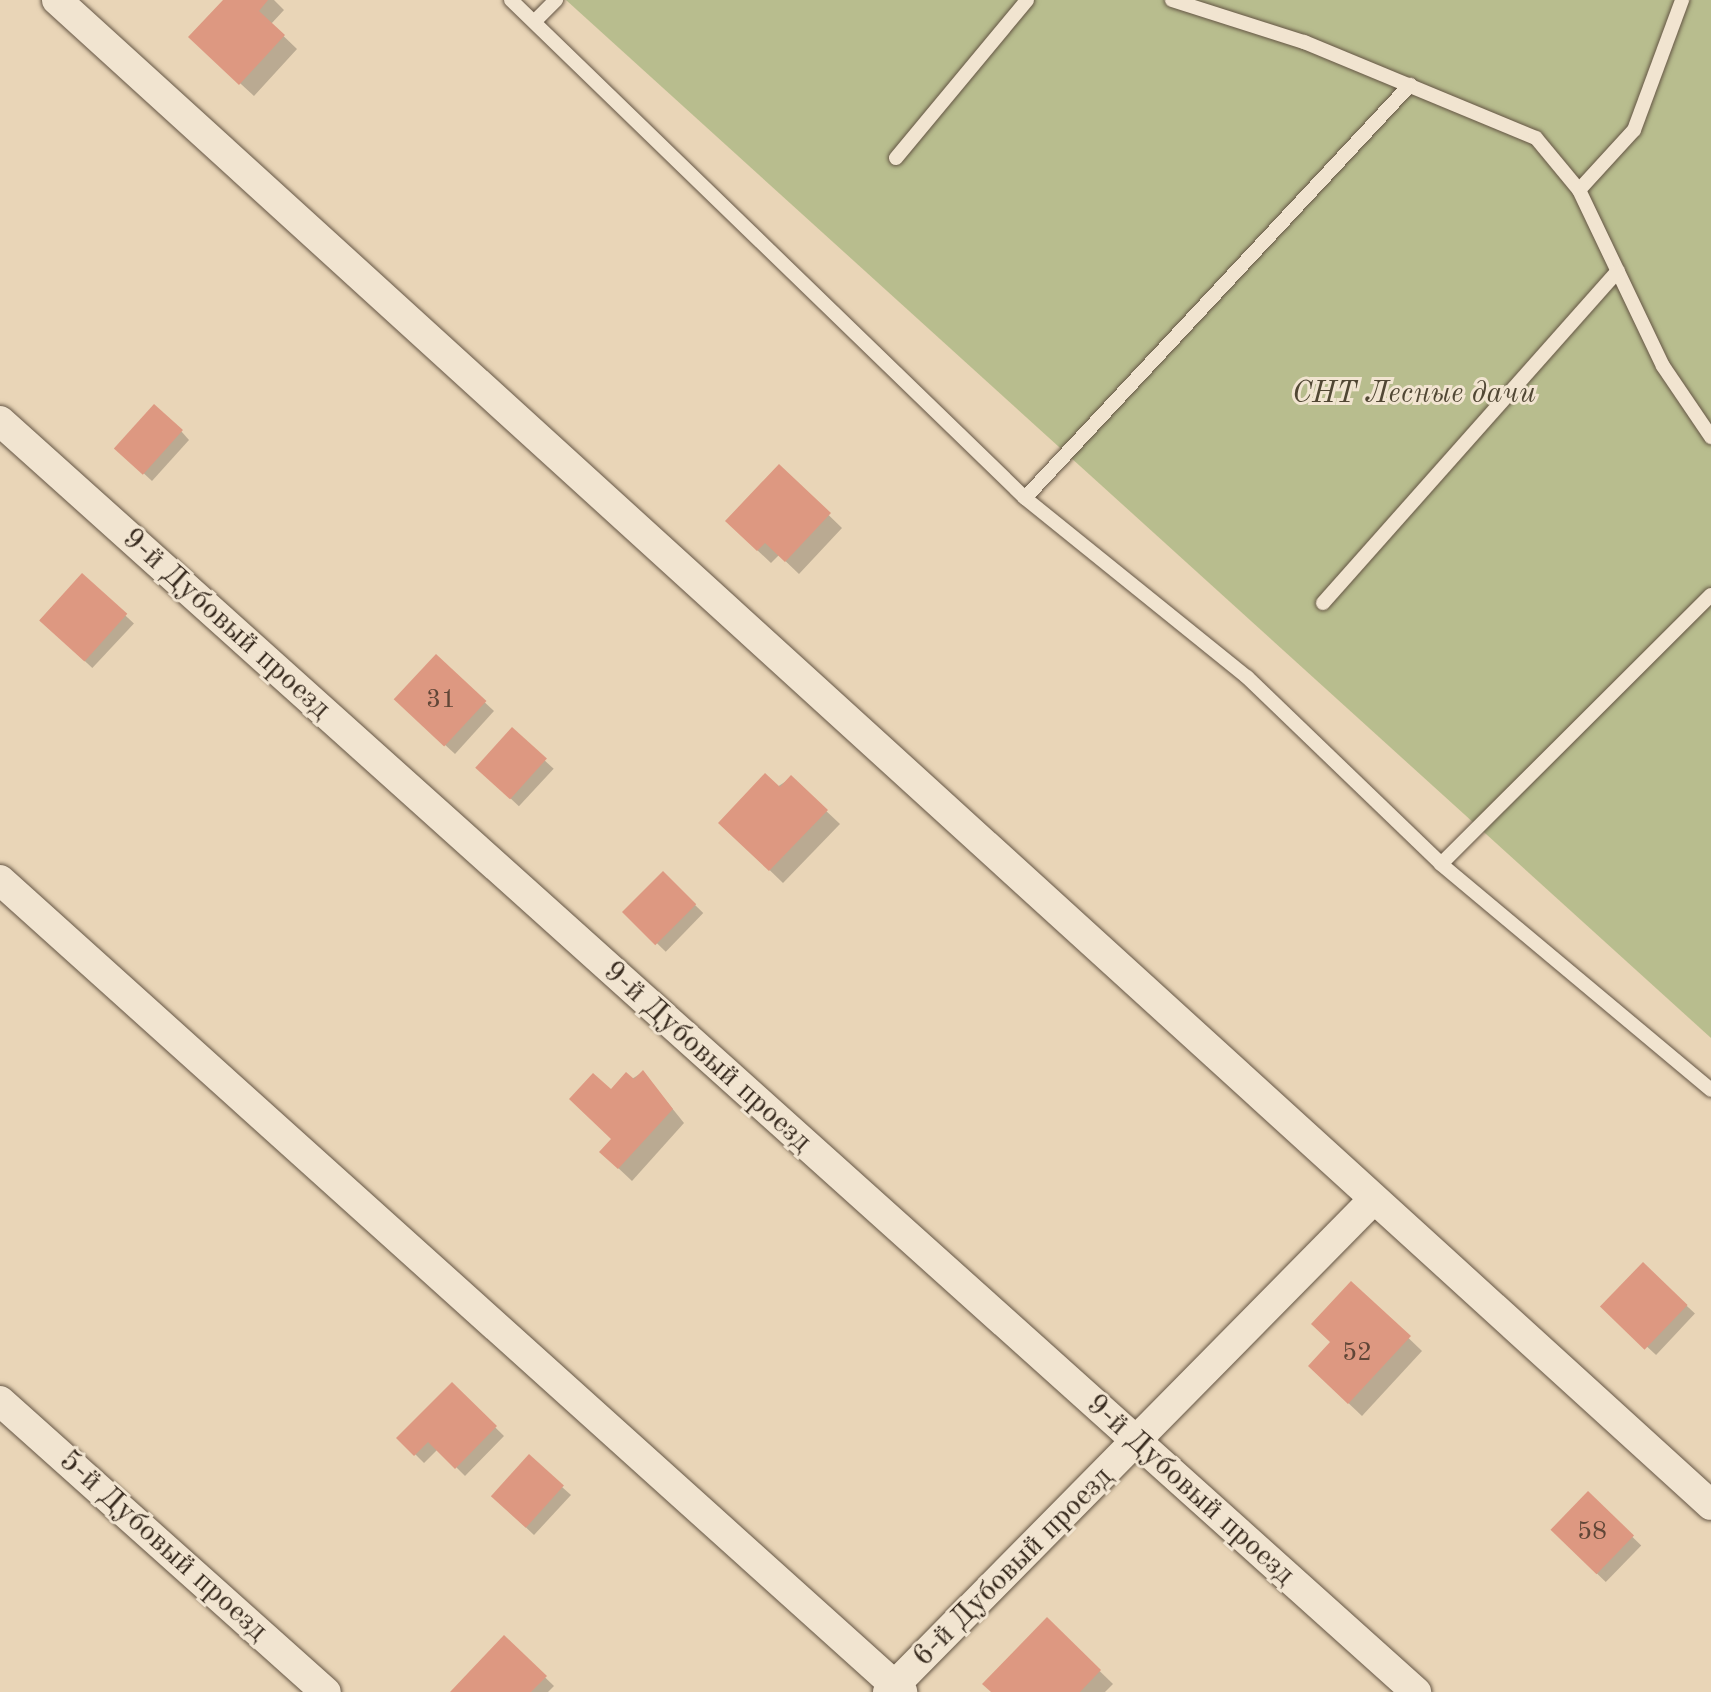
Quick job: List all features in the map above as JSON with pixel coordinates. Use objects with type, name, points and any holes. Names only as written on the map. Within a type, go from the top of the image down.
[{"type":"street","points":[[57,0],[1372,1201],[1711,1505]]},
{"type":"street","name":"9-й Дубовый проезд","points":[[0,421],[1416,1692]]},
{"type":"street","points":[[0,880],[895,1690]]},
{"type":"street","name":"6-й Дубовый проезд","points":[[895,1690],[1372,1201]]},
{"type":"street","name":"5-й Дубовый проезд","points":[[0,1401],[326,1692]]},
{"type":"lane","points":[[511,0],[1025,498],[1247,677],[1441,864],[1711,1090]]},
{"type":"lane","points":[[535,21],[556,0]]},
{"type":"lane","points":[[896,158],[1027,0]]},
{"type":"lane","points":[[1172,0],[1410,85],[1536,138],[1579,190],[1663,366],[1711,437]]},
{"type":"lane","points":[[1579,190],[1634,130],[1682,0]]},
{"type":"lane","points":[[1025,498],[1410,85]]},
{"type":"lane","points":[[1323,603],[1618,271]]},
{"type":"lane","points":[[1441,864],[1711,595]]},
{"type":"green space","name":"СНТ Лесные дачи","points":[[566,0],[1711,0],[1711,1038]]},
{"type":"building","points":[[223,0],[268,0],[259,11],[285,35],[239,85],[188,37]]},
{"type":"building","points":[[154,404],[183,430],[143,475],[114,449]]},
{"type":"building","points":[[779,464],[831,513],[785,562],[765,543],[757,551],[725,521]]},
{"type":"building","points":[[82,573],[127,614],[85,661],[39,621]]},
{"type":"building","points":[[436,654],[486,701],[444,746],[394,699]]},
{"type":"building","points":[[512,727],[547,758],[510,799],[475,768]]},
{"type":"building","points":[[765,773],[780,787],[791,775],[828,810],[769,871],[718,823]]},
{"type":"building","points":[[663,871],[696,904],[655,945],[622,912]]},
{"type":"building","points":[[643,1070],[673,1109],[618,1169],[599,1152],[611,1139],[569,1099],[593,1073],[611,1089],[626,1072],[634,1079]]},
{"type":"building","points":[[1643,1262],[1688,1305],[1645,1350],[1600,1307]]},
{"type":"building","points":[[1351,1281],[1411,1336],[1348,1404],[1308,1366],[1330,1342],[1311,1324]]},
{"type":"building","points":[[452,1382],[497,1426],[455,1469],[428,1442],[414,1456],[396,1438]]},
{"type":"building","points":[[529,1454],[564,1485],[526,1528],[491,1496]]},
{"type":"building","points":[[1588,1491],[1634,1535],[1597,1574],[1550,1530]]},
{"type":"building","points":[[1047,1617],[1101,1670],[1080,1692],[991,1692],[982,1684]]},
{"type":"building","points":[[504,1635],[547,1676],[531,1692],[450,1692]]}]
